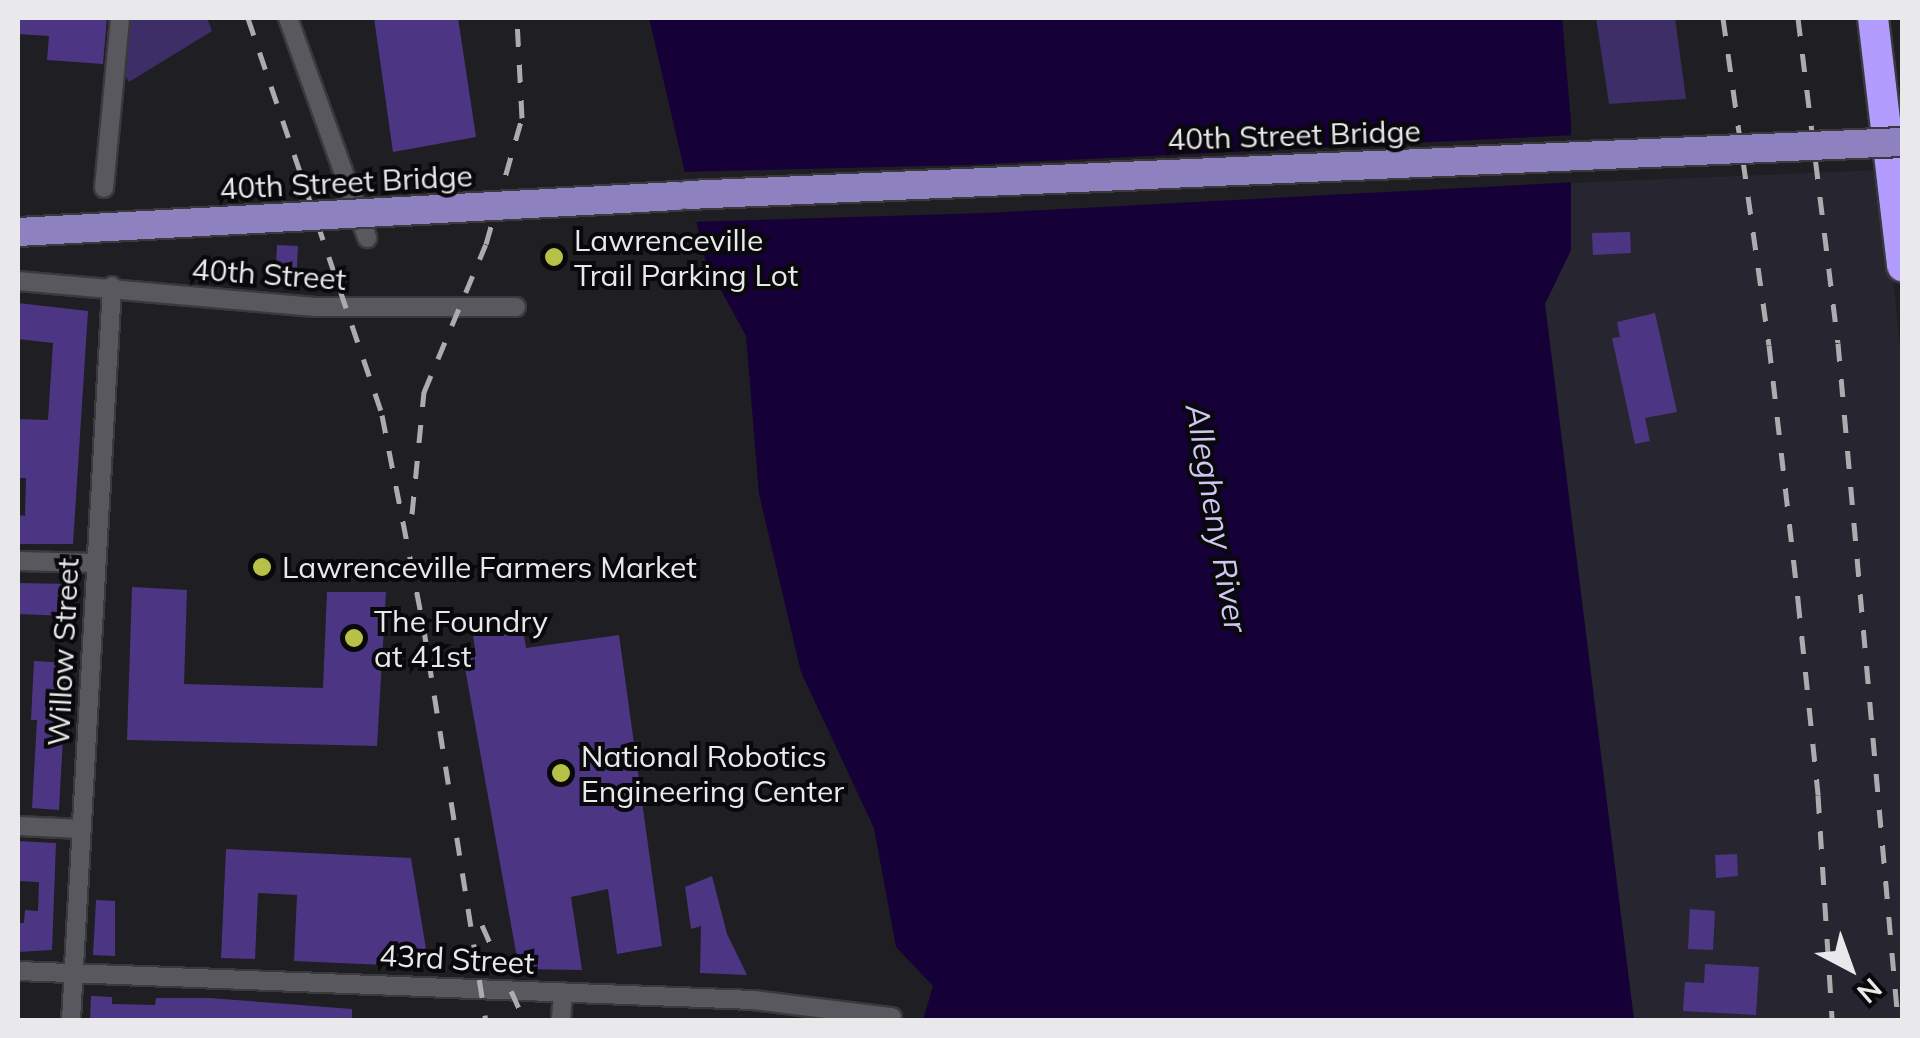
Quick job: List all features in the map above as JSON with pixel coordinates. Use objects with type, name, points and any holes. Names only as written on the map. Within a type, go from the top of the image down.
[{"type":"highway","points":[[1873,18],[1902,266]]},
{"type":"main road","name":"40th Street Bridge","points":[[18,232],[683,196],[1902,142]]},
{"type":"street","points":[[104,188],[120,18]]},
{"type":"street","points":[[288,18],[366,238]]},
{"type":"street","name":"40th Street","points":[[18,281],[315,306],[516,308]]},
{"type":"street","name":"Willow Street","points":[[71,1020],[112,286]]},
{"type":"street","points":[[18,561],[96,564]]},
{"type":"street","points":[[18,826],[82,829]]},
{"type":"street","name":"43rd Street","points":[[18,971],[753,1000],[892,1017]]},
{"type":"street","points":[[561,1020],[564,992]]},
{"type":"shaded area","points":[[126,18],[207,18],[212,31],[129,82],[121,67]]},
{"type":"shaded area","points":[[1596,18],[1675,18],[1686,99],[1609,104]]},
{"type":"shaded area","points":[[1881,170],[1902,363],[1902,1020],[1634,1020],[1545,304],[1571,250],[1571,183]]},
{"type":"water","name":"Allegheny River","points":[[649,18],[1562,18],[1571,122],[1571,250],[1545,304],[1634,1020],[923,1020],[933,986],[896,947],[874,828],[801,672],[759,494],[746,336],[706,263]]},
{"type":"pier","points":[[1576,135],[1576,182],[987,213],[690,222],[677,172],[966,165]]},
{"type":"building","points":[[18,18],[107,18],[103,64],[47,60],[49,36],[18,34]]},
{"type":"building","points":[[374,18],[458,18],[476,137],[393,152]]},
{"type":"building","points":[[1630,232],[1631,253],[1593,255],[1592,233]]},
{"type":"building","points":[[277,245],[298,246],[296,287],[275,286]]},
{"type":"building","points":[[18,303],[88,311],[73,544],[18,544],[18,515],[25,516],[26,478],[18,478],[18,419],[48,420],[53,343],[18,339]]},
{"type":"building","points":[[1655,313],[1677,412],[1645,418],[1650,441],[1635,444],[1612,338],[1620,337],[1617,322]]},
{"type":"building","points":[[18,583],[69,584],[66,616],[18,614]]},
{"type":"building","name":"The Foundry at 41st","points":[[132,587],[187,590],[184,684],[323,688],[327,592],[386,592],[377,746],[127,740]]},
{"type":"building","name":"National Robotics Engineering Center","points":[[523,629],[526,648],[619,635],[662,946],[617,954],[608,889],[571,897],[582,970],[519,969],[463,657],[476,656],[473,635]]},
{"type":"building","points":[[34,661],[67,663],[59,810],[32,808],[37,720],[31,720]]},
{"type":"building","points":[[18,841],[56,843],[52,950],[18,952],[18,923],[24,923],[25,910],[38,911],[39,882],[18,881]]},
{"type":"building","points":[[226,849],[411,858],[429,967],[294,961],[297,895],[258,893],[255,959],[221,958]]},
{"type":"building","points":[[1737,854],[1738,876],[1716,878],[1715,855]]},
{"type":"building","points":[[712,876],[727,934],[747,975],[700,973],[701,926],[691,929],[685,887]]},
{"type":"building","points":[[96,900],[115,901],[115,956],[93,955]]},
{"type":"building","points":[[1690,909],[1715,911],[1713,950],[1688,949]]},
{"type":"building","points":[[1705,964],[1759,967],[1756,1015],[1683,1011],[1685,982],[1704,983]]},
{"type":"building","points":[[91,996],[112,997],[112,1004],[155,1005],[156,998],[209,998],[352,1009],[352,1020],[90,1020]]},
{"type":"railway","points":[[248,18],[382,415],[423,624],[486,1020]]},
{"type":"railway","points":[[412,514],[424,392],[486,244],[522,118],[517,18]]},
{"type":"railway","points":[[1723,18],[1769,345],[1798,600],[1818,795],[1832,1020]]},
{"type":"railway","points":[[1798,18],[1838,343],[1898,1020]]},
{"type":"railway","points":[[482,925],[524,1020]]},
{"type":"place","name":"Lawrenceville Trail Parking Lot","points":[[554,257]]},
{"type":"place","name":"Lawrenceville Farmers Market","points":[[262,567]]},
{"type":"place","name":"The Foundry at 41st","points":[[354,638]]},
{"type":"place","name":"National Robotics Engineering Center","points":[[561,773]]}]
